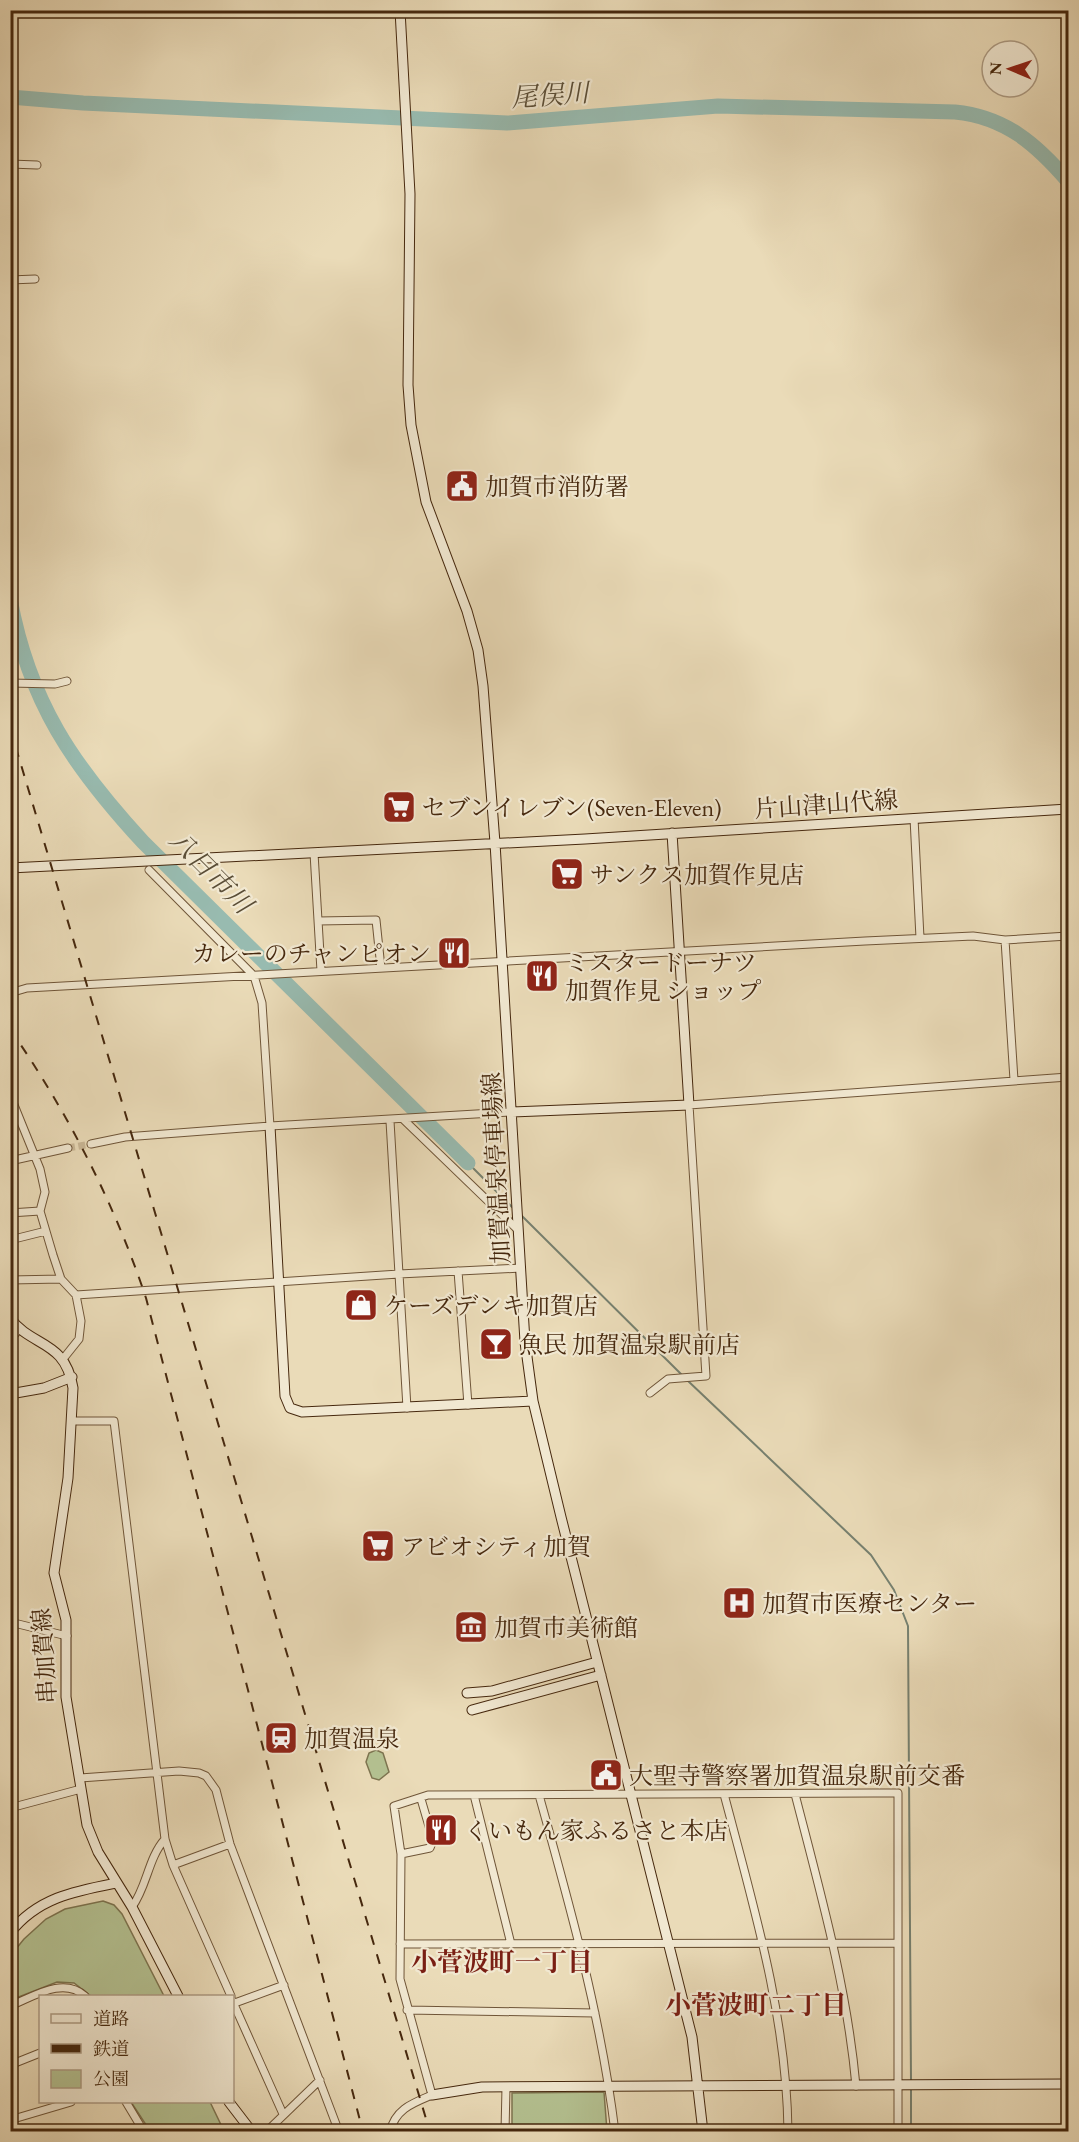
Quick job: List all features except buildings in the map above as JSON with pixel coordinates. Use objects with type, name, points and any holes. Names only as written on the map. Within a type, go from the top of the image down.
[{"type":"street","name":"加賀温泉停車場線","points":[[400,10],[410,194],[408,385],[411,425],[426,502],[467,611],[478,650],[495,843],[525,1342],[533,1401],[692,2037],[703,2132]]},
{"type":"street","points":[[10,164],[37,165]]},
{"type":"street","points":[[10,280],[35,279]]},
{"type":"street","points":[[10,683],[55,684],[67,681]]},
{"type":"street","name":"片山津山代線","points":[[10,868],[147,859],[495,843],[1068,809]]},
{"type":"street","points":[[914,818],[920,938]]},
{"type":"street","points":[[650,1393],[661,1382],[673,1378],[706,1376],[672,833]]},
{"type":"street","points":[[314,853],[321,971]]},
{"type":"street","points":[[149,870],[257,976],[262,1003],[285,1396],[290,1408],[302,1413],[533,1401]]},
{"type":"street","points":[[318,921],[376,920],[381,969]]},
{"type":"street","points":[[10,993],[27,988],[920,938],[974,936],[1005,940],[1068,936]]},
{"type":"street","points":[[1005,940],[1014,1080]]},
{"type":"street","points":[[91,1144],[125,1137],[270,1126],[390,1121],[512,1112],[688,1105],[1068,1077]]},
{"type":"street","points":[[10,1095],[36,1155],[45,1192],[40,1211],[61,1279],[76,1295],[81,1321],[79,1339],[63,1359]]},
{"type":"street","points":[[407,1120],[518,1227]]},
{"type":"street","points":[[390,1121],[407,1408]]},
{"type":"street","points":[[10,1161],[68,1149]]},
{"type":"street","points":[[10,1213],[40,1211]]},
{"type":"street","points":[[10,1240],[46,1232]]},
{"type":"street","points":[[76,1295],[521,1268]]},
{"type":"street","points":[[458,1271],[468,1405]]},
{"type":"street","points":[[10,1280],[61,1279]]},
{"type":"street","name":"串加賀線","points":[[10,1318],[20,1328],[50,1346],[63,1359],[72,1377],[72,1421],[67,1487],[54,1573],[64,1608],[67,1636],[66,1697],[91,1839],[132,1907],[177,1995]]},
{"type":"street","points":[[10,1340],[20,1328]]},
{"type":"street","points":[[10,1394],[44,1388],[72,1377]]},
{"type":"street","points":[[72,1421],[114,1420],[165,1839],[173,1865],[229,1995]]},
{"type":"street","points":[[10,1622],[67,1636]]},
{"type":"street","points":[[467,1693],[492,1690],[597,1662]]},
{"type":"street","points":[[472,1710],[601,1675]]},
{"type":"street","points":[[80,1778],[179,1771],[200,1773],[206,1776],[216,1790],[230,1844],[339,2132]]},
{"type":"street","points":[[10,1808],[81,1789]]},
{"type":"street","points":[[724,1794],[762,1942],[787,2085],[788,2132]]},
{"type":"street","points":[[795,1794],[833,1943],[851,2026],[856,2086]]},
{"type":"street","points":[[432,2095],[400,1979],[401,1854],[394,1806],[429,1795],[898,1794],[898,2132]]},
{"type":"street","points":[[474,1795],[511,1944]]},
{"type":"street","points":[[539,1795],[580,1943],[609,2086],[615,2132]]},
{"type":"street","points":[[401,1854],[430,1848],[433,1840],[421,1799]]},
{"type":"street","points":[[132,1907],[138,1899],[158,1847],[165,1839]]},
{"type":"street","points":[[173,1865],[230,1844]]},
{"type":"street","points":[[10,1933],[34,1910],[55,1898],[116,1883]]},
{"type":"street","points":[[400,1944],[897,1943]]},
{"type":"street","points":[[234,2000],[284,1985]]},
{"type":"street","points":[[39,1995],[58,1988],[70,1988],[83,1995]]},
{"type":"street","points":[[10,2006],[39,1995]]},
{"type":"street","points":[[234,2005],[284,2114]]},
{"type":"street","points":[[407,2010],[595,2013]]},
{"type":"street","points":[[10,2065],[39,2053]]},
{"type":"street","points":[[266,2132],[320,2080]]},
{"type":"street","points":[[390,2132],[393,2119],[406,2106],[432,2095],[466,2088],[1068,2084]]},
{"type":"street","points":[[505,2132],[506,2086]]},
{"type":"street","points":[[10,2120],[68,2103]]},
{"type":"street","points":[[127,2103],[144,2132]]},
{"type":"street","points":[[230,2103],[252,2132]]},
{"type":"green space","points":[[376,1750],[383,1753],[389,1772],[379,1780],[372,1778],[366,1762],[369,1753]]},
{"type":"green space","points":[[103,1901],[114,1905],[122,1914],[163,1995],[90,1995],[74,1983],[57,1982],[11,2000],[11,1955],[24,1939],[46,1919],[65,1909]]},
{"type":"green space","points":[[604,2092],[607,2131],[516,2132],[512,2128],[512,2093]]},
{"type":"green space","points":[[132,2103],[210,2103],[224,2131],[150,2131]]},
{"type":"waterway","name":"尾俣川","points":[[10,97],[83,103],[507,123],[718,106],[955,112],[990,120],[1019,135],[1044,156],[1068,181]]},
{"type":"waterway","name":"八日市川","points":[[10,599],[18,636],[42,701],[57,731],[95,786],[143,842],[468,1163]]},
{"type":"waterway","points":[[468,1163],[512,1207]]},
{"type":"waterway","points":[[521,1215],[683,1376]]},
{"type":"waterway","points":[[687,1380],[871,1555],[894,1590],[908,1626],[911,2081]]},
{"type":"waterway","points":[[911,2086],[911,2132]]},
{"type":"tunnel","points":[[68,1148],[91,1144]]},
{"type":"railway","points":[[10,728],[430,2132]]},
{"type":"railway","points":[[10,1029],[51,1093],[88,1159],[119,1227],[146,1298],[363,2132]]},
{"type":"place","name":"加賀市消防署","points":[[462,486]]},
{"type":"place","name":"セブンイレブン(Seven-Eleven)","points":[[399,807]]},
{"type":"place","name":"サンクス加賀作見店","points":[[567,874]]},
{"type":"place","name":"カレーのチャンピオン","points":[[454,953]]},
{"type":"place","name":"ミスタードーナツ 加賀作見 ショップ","points":[[542,976]]},
{"type":"place","name":"ケーズデンキ加賀店","points":[[361,1305]]},
{"type":"place","name":"魚民 加賀温泉駅前店","points":[[496,1344]]},
{"type":"place","name":"アビオシティ加賀","points":[[378,1546]]},
{"type":"place","name":"加賀市医療センター","points":[[739,1603]]},
{"type":"place","name":"加賀市美術館","points":[[471,1627]]},
{"type":"place","name":"加賀温泉","points":[[281,1738]]},
{"type":"place","name":"大聖寺警察署加賀温泉駅前交番","points":[[606,1775]]},
{"type":"place","name":"くいもん家ふるさと本店","points":[[441,1830]]},
{"type":"district","name":"小菅波町一丁目","points":[[502,1962]]},
{"type":"district","name":"小菅波町二丁目","points":[[756,2005]]}]
